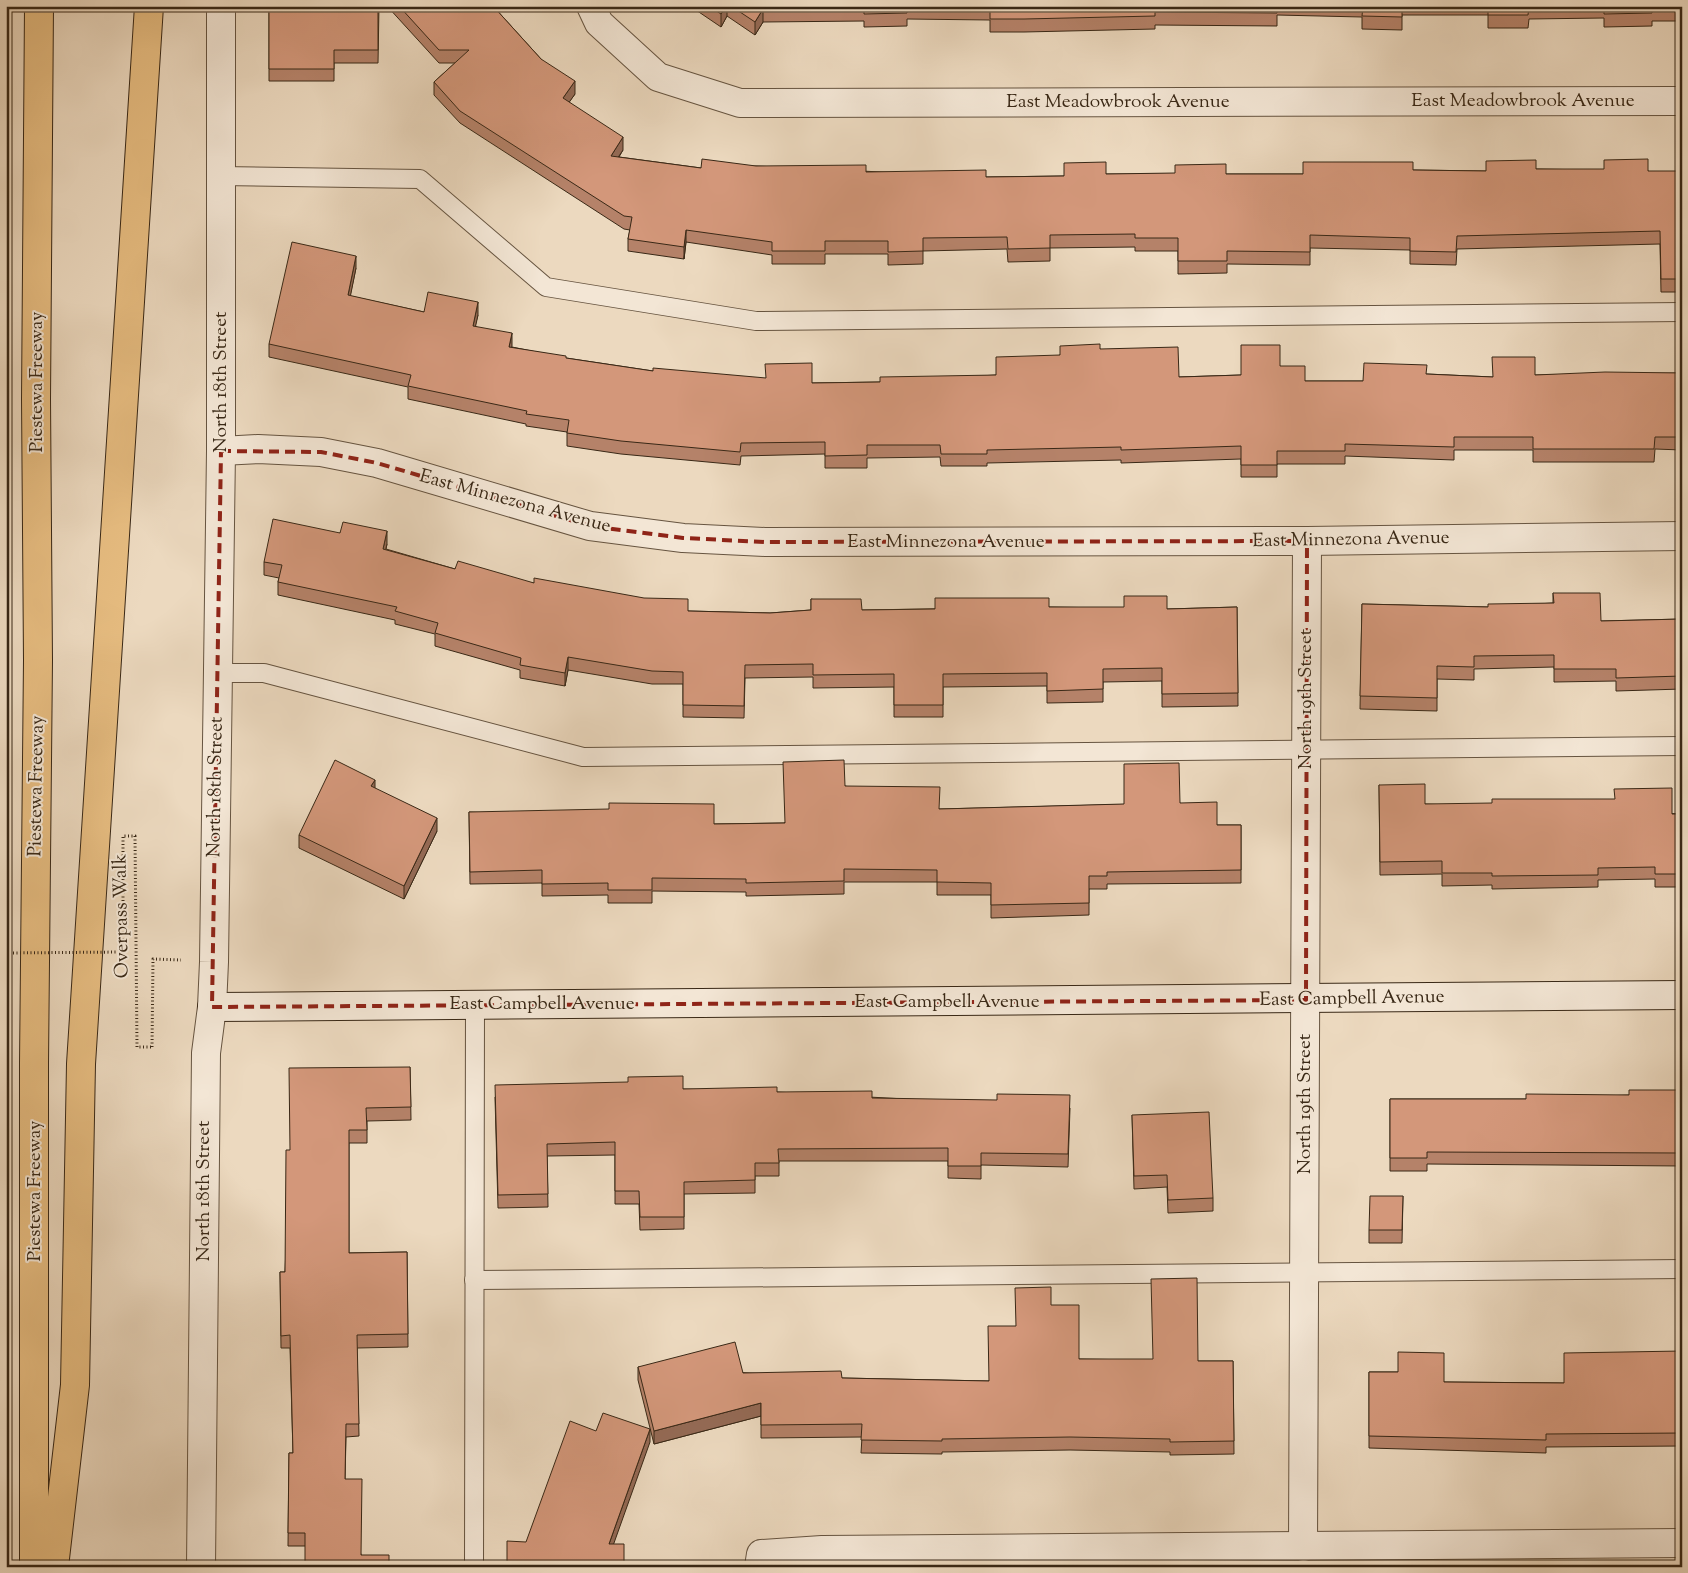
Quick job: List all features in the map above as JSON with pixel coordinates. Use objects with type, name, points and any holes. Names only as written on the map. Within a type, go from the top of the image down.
[{"type":"highway","name":"Piestewa Freeway","points":[[34,1567],[34,1054],[38,660],[36,389],[40,6]]},
{"type":"highway","points":[[54,1567],[75,1385],[81,1064],[149,6]]},
{"type":"street","name":"North 18th Street","points":[[201,1567],[206,1053],[212,1007],[214,962],[221,451],[221,6]]},
{"type":"street","name":"East Meadowbrook Avenue","points":[[591,6],[599,23],[658,77],[740,103],[1682,101]]},
{"type":"street","name":"East Minnezona Avenue","points":[[221,451],[321,452],[377,463],[590,526],[683,538],[765,542],[1307,540],[1682,536]]},
{"type":"street","name":"North 19th Street","points":[[1303,1547],[1307,540]]},
{"type":"street","name":"East Campbell Avenue","points":[[212,1007],[1306,1000],[1682,995]]},
{"type":"street","points":[[760,1560],[822,1550],[1682,1543]]},
{"type":"lane","points":[[220,176],[420,179],[546,287],[756,321],[1682,312]]},
{"type":"lane","points":[[218,673],[264,673],[583,757],[1682,746]]},
{"type":"lane","points":[[474,1567],[475,1004]]},
{"type":"lane","points":[[474,1280],[1682,1270]]},
{"type":"path","name":"Overpass Walk","points":[[6,953],[123,952],[123,836],[136,836],[138,1047],[152,1047],[153,959],[214,962]]},
{"type":"highlighted area","points":[[221,451],[321,452],[377,463],[590,526],[683,538],[765,542],[1307,541],[1306,1000],[212,1007]]},
{"type":"building","points":[[269,6],[378,6],[378,50],[334,50],[334,69],[269,69]]},
{"type":"building","points":[[399,6],[493,6],[541,59],[575,81],[563,98],[623,137],[611,156],[701,168],[702,159],[756,166],[866,165],[866,172],[986,170],[986,177],[1064,176],[1064,163],[1106,162],[1106,174],[1175,173],[1175,165],[1226,164],[1226,174],[1303,174],[1303,162],[1413,162],[1413,170],[1486,171],[1486,161],[1536,160],[1536,169],[1604,169],[1604,160],[1648,159],[1648,171],[1678,171],[1679,182],[1682,182],[1682,279],[1661,279],[1660,231],[1457,236],[1456,252],[1410,251],[1410,238],[1310,235],[1310,252],[1227,251],[1227,261],[1178,261],[1178,238],[1135,238],[1135,234],[1050,235],[1050,248],[1008,249],[1007,237],[923,238],[923,251],[888,252],[888,241],[825,241],[825,251],[772,251],[772,242],[686,230],[684,247],[628,239],[632,217],[624,216],[460,111],[434,82],[469,50],[439,50]]},
{"type":"building","points":[[709,6],[726,6],[721,14]]},
{"type":"building","points":[[731,6],[1277,6],[1277,13],[1155,12],[1155,16],[990,19],[990,7],[907,7],[907,13],[864,14],[864,9],[763,9],[755,22]]},
{"type":"building","points":[[1363,6],[1402,6],[1402,17],[1362,16]]},
{"type":"building","points":[[1488,6],[1529,6],[1528,15],[1488,15]]},
{"type":"building","points":[[1604,6],[1682,6],[1682,9],[1652,8],[1652,13],[1604,14]]},
{"type":"building","points":[[292,242],[356,256],[348,295],[424,312],[428,292],[478,302],[473,326],[512,333],[509,347],[653,371],[653,368],[766,378],[765,364],[812,363],[812,383],[880,382],[880,377],[996,375],[996,357],[1060,355],[1060,346],[1100,344],[1100,349],[1178,347],[1179,377],[1241,375],[1241,345],[1280,345],[1280,366],[1305,366],[1305,381],[1363,381],[1364,363],[1427,365],[1426,374],[1493,377],[1492,357],[1535,357],[1535,375],[1605,372],[1682,373],[1682,437],[1655,437],[1654,449],[1533,449],[1533,437],[1454,437],[1454,447],[1345,444],[1345,451],[1277,451],[1277,465],[1241,465],[1241,446],[1121,450],[1121,447],[987,450],[987,454],[941,454],[940,445],[867,445],[867,455],[825,456],[825,442],[741,443],[740,452],[621,441],[567,433],[569,420],[526,414],[527,411],[408,386],[411,375],[269,344]]},
{"type":"building","points":[[273,519],[340,533],[343,522],[387,531],[383,549],[455,569],[458,561],[534,583],[534,578],[644,598],[688,599],[688,611],[770,613],[811,610],[811,599],[861,599],[862,610],[935,609],[935,598],[1049,598],[1049,607],[1124,607],[1124,596],[1167,596],[1167,609],[1237,607],[1238,693],[1162,694],[1162,668],[1103,669],[1103,689],[1047,691],[1047,673],[943,674],[943,705],[894,705],[894,674],[813,675],[813,664],[745,665],[744,706],[683,705],[683,672],[652,671],[568,657],[565,673],[520,665],[521,658],[435,633],[438,623],[395,611],[397,607],[278,582],[282,565],[264,562]]},
{"type":"building","points":[[1553,593],[1600,593],[1601,621],[1682,619],[1682,676],[1616,678],[1616,669],[1554,669],[1554,655],[1474,656],[1474,667],[1437,666],[1437,698],[1360,696],[1362,604],[1488,607],[1488,604],[1554,603]]},
{"type":"building","points":[[335,760],[375,780],[371,786],[437,818],[404,886],[299,835]]},
{"type":"building","points":[[844,760],[845,786],[940,787],[939,809],[1124,804],[1124,764],[1179,763],[1180,803],[1217,802],[1217,825],[1241,825],[1241,870],[1107,872],[1107,876],[1089,876],[1089,903],[991,905],[991,883],[937,882],[937,870],[844,869],[844,881],[746,883],[746,879],[652,878],[652,890],[608,890],[608,883],[542,884],[542,870],[470,872],[469,812],[609,809],[609,803],[714,804],[714,824],[785,823],[783,762]]},
{"type":"building","points":[[1425,784],[1425,804],[1492,803],[1492,799],[1615,799],[1614,789],[1672,788],[1672,814],[1682,814],[1682,874],[1655,874],[1655,867],[1598,868],[1598,875],[1492,876],[1492,873],[1442,873],[1442,861],[1380,862],[1379,785]]},
{"type":"building","points":[[410,1067],[411,1107],[366,1108],[367,1130],[349,1130],[349,1253],[407,1252],[408,1334],[357,1335],[359,1424],[346,1424],[345,1479],[362,1479],[361,1555],[389,1555],[389,1567],[305,1567],[305,1533],[288,1533],[289,1453],[293,1453],[290,1335],[281,1336],[280,1272],[285,1272],[286,1150],[290,1150],[289,1068]]},
{"type":"building","points":[[683,1076],[683,1089],[777,1087],[777,1092],[872,1091],[872,1098],[997,1100],[997,1094],[1070,1095],[1068,1154],[981,1153],[981,1166],[948,1166],[948,1148],[778,1149],[779,1163],[755,1163],[755,1180],[684,1182],[684,1217],[640,1217],[639,1191],[615,1191],[615,1142],[547,1144],[548,1194],[498,1195],[495,1085],[628,1082],[628,1077]]},
{"type":"building","points":[[1629,1090],[1682,1090],[1682,1153],[1427,1152],[1427,1158],[1390,1158],[1390,1099],[1526,1099],[1526,1094],[1629,1095]]},
{"type":"building","points":[[1209,1112],[1213,1198],[1168,1200],[1167,1175],[1134,1176],[1132,1115]]},
{"type":"building","points":[[1370,1196],[1403,1196],[1402,1230],[1369,1230]]},
{"type":"building","points":[[1197,1278],[1198,1361],[1233,1361],[1234,1441],[1170,1442],[1170,1439],[1070,1437],[942,1439],[942,1441],[861,1440],[862,1424],[761,1425],[761,1403],[654,1431],[638,1367],[735,1342],[743,1373],[841,1371],[842,1378],[989,1381],[988,1326],[1016,1326],[1015,1288],[1051,1287],[1051,1305],[1079,1305],[1079,1359],[1153,1359],[1151,1279]]},
{"type":"building","points":[[1682,1351],[1682,1433],[1546,1434],[1546,1440],[1369,1436],[1369,1372],[1398,1372],[1398,1352],[1444,1353],[1444,1382],[1564,1383],[1564,1353]]},
{"type":"building","points":[[603,1413],[650,1429],[609,1544],[624,1544],[624,1567],[507,1567],[507,1541],[526,1542],[570,1421],[596,1431]]}]
